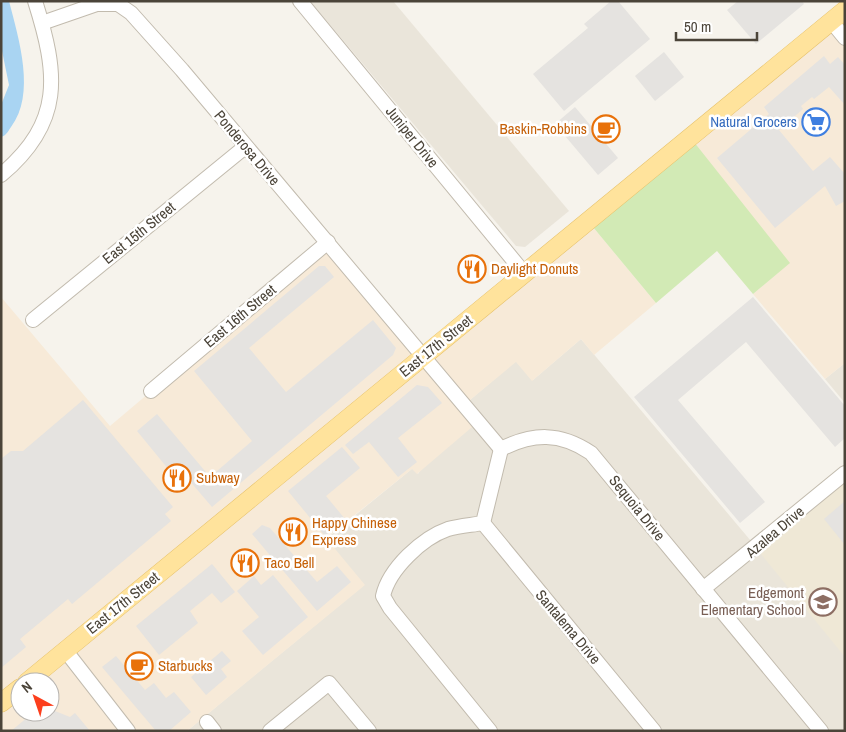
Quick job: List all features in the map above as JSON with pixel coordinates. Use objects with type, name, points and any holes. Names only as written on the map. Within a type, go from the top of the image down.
[{"type":"main road","name":"East 17th Street","points":[[39,672],[845,10]]},
{"type":"street","points":[[1,175],[19,160],[34,142],[51,103],[48,57],[42,23],[35,1]]},
{"type":"street","name":"Juniper Drive","points":[[300,1],[524,274]]},
{"type":"street","name":"Ponderosa Drive","points":[[42,23],[97,4],[118,4],[131,14],[182,70],[423,357]]},
{"type":"street","points":[[831,21],[845,38]]},
{"type":"street","name":"East 15th Street","points":[[33,320],[245,147]]},
{"type":"street","name":"East 16th Street","points":[[151,391],[328,242]]},
{"type":"street","points":[[423,357],[501,450],[483,523],[448,529],[422,545],[395,568],[386,582],[382,596],[490,731]]},
{"type":"street","name":"Sequoia Drive","points":[[501,450],[520,440],[537,438],[568,440],[591,453],[821,731]]},
{"type":"street","name":"Azalea Drive","points":[[704,589],[845,473]]},
{"type":"street","name":"Santalema Drive","points":[[483,523],[654,731]]},
{"type":"street","points":[[65,650],[128,731]]},
{"type":"street","points":[[270,731],[329,683],[369,731]]},
{"type":"shaded area","points":[[310,1],[393,1],[569,211],[525,247],[516,246]]},
{"type":"shaded area","points":[[611,1],[618,1],[650,39],[564,111],[533,74],[588,28],[584,24]]},
{"type":"shaded area","points":[[738,1],[802,1],[804,4],[756,44],[727,10]]},
{"type":"shaded area","points":[[845,10],[845,363],[825,379],[753,294],[789,263],[687,139]]},
{"type":"shaded area","points":[[664,52],[684,77],[655,101],[635,76]]},
{"type":"shaded area","points":[[824,56],[830,64],[838,57],[845,65],[845,105],[829,87],[814,99],[812,97],[801,106],[803,109],[779,130],[813,171],[830,157],[845,174],[845,201],[836,206],[825,186],[775,228],[717,158],[769,114],[764,107]]},
{"type":"shaded area","points":[[575,107],[618,158],[598,175],[555,124]]},
{"type":"shaded area","points":[[588,221],[656,303],[594,355],[581,339],[532,381],[516,362],[464,405],[478,422],[417,474],[412,469],[326,538],[365,585],[187,731],[1,731],[1,297],[110,426],[328,242],[423,356]]},
{"type":"shaded area","points":[[319,266],[325,266],[334,277],[249,348],[286,392],[373,320],[396,348],[393,355],[212,507],[176,465],[169,470],[137,431],[157,414],[210,477],[252,441],[194,371]]},
{"type":"shaded area","points":[[753,297],[845,406],[845,438],[835,447],[746,342],[678,400],[765,502],[740,523],[634,397]]},
{"type":"shaded area","points":[[581,339],[756,547],[845,473],[845,731],[187,731],[364,585],[326,539],[413,468],[418,474],[464,405],[516,361],[533,380]]},
{"type":"shaded area","points":[[845,363],[845,403],[825,379]]},
{"type":"shaded area","points":[[417,385],[428,387],[442,403],[398,438],[417,462],[398,477],[369,442],[353,454],[345,445]]},
{"type":"shaded area","points":[[83,400],[173,507],[165,514],[171,521],[72,604],[68,599],[20,639],[26,647],[1,668],[1,459],[11,451],[23,451]]},
{"type":"shaded area","points":[[342,447],[360,468],[326,496],[345,519],[325,536],[288,491]]},
{"type":"shaded area","name":"Edgemont Elementary School","points":[[845,473],[845,657],[756,548]]},
{"type":"shaded area","points":[[845,501],[845,545],[824,519]]},
{"type":"shaded area","points":[[262,525],[270,528],[317,582],[337,566],[351,582],[317,611],[252,534]]},
{"type":"shaded area","points":[[212,564],[235,592],[221,603],[212,593],[190,611],[198,623],[159,655],[136,626]]},
{"type":"shaded area","points":[[273,575],[308,617],[263,655],[242,631],[259,617],[237,591],[254,576],[261,585]]},
{"type":"shaded area","points":[[222,651],[231,661],[221,669],[227,677],[206,695],[191,677]]},
{"type":"shaded area","points":[[116,656],[145,690],[154,683],[166,698],[174,692],[191,712],[169,731],[156,731],[102,667]]},
{"type":"shaded area","points":[[60,713],[70,717],[75,713],[90,731],[11,731],[22,722],[60,722]]},
{"type":"green space","points":[[690,137],[790,263],[753,294],[717,251],[656,303],[588,221]]},
{"type":"water","points":[[1,1],[9,1],[21,49],[24,83],[23,99],[19,114],[7,133],[1,137],[1,105],[9,85],[1,46]]},
{"type":"place","name":"Natural Grocers","points":[[816,122]]},
{"type":"place","name":"Baskin-Robbins","points":[[606,129]]},
{"type":"place","name":"Daylight Donuts","points":[[472,269]]},
{"type":"place","name":"Subway","points":[[177,478]]},
{"type":"place","name":"Happy Chinese Express","points":[[293,532]]},
{"type":"place","name":"Taco Bell","points":[[245,563]]},
{"type":"place","name":"Edgemont Elementary School","points":[[823,602]]},
{"type":"place","name":"Starbucks","points":[[139,666]]}]
